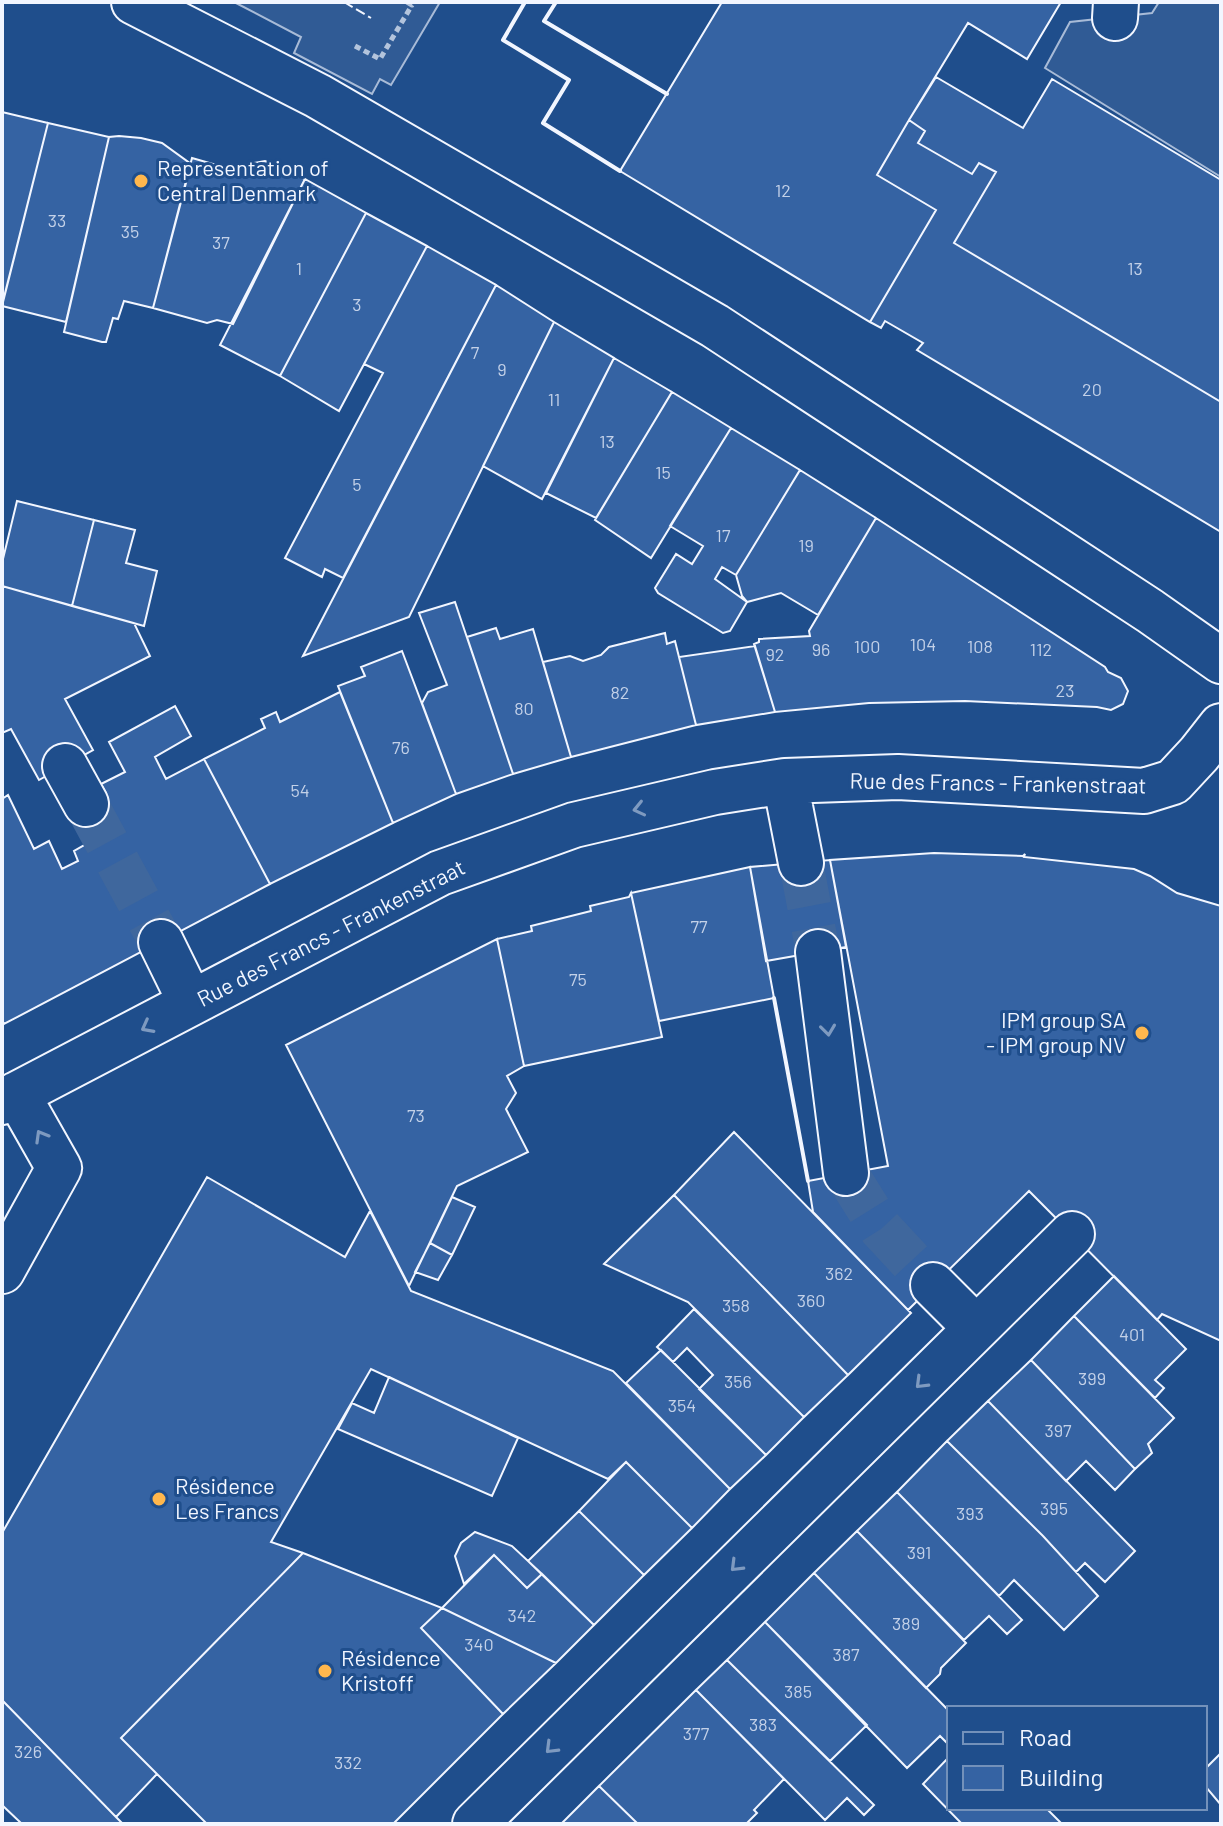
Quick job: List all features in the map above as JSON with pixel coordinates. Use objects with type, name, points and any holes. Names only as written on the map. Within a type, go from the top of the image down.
[{"type":"street","points":[[134,2],[318,96],[715,326],[1150,611],[1221,661]]},
{"type":"street","name":"Rue des Francs - Frankenstraat","points":[[9,1098],[440,873],[574,825],[715,792],[785,781],[898,777],[1144,791],[1173,782],[1221,726]]},
{"type":"street","points":[[65,766],[86,804]]},
{"type":"street","points":[[785,781],[801,863]]},
{"type":"street","points":[[161,942],[191,1003]]},
{"type":"street","points":[[818,952],[846,1173]]},
{"type":"street","points":[[2,1271],[59,1168],[9,1098]]},
{"type":"street","points":[[475,1824],[1072,1234]]},
{"type":"street","points":[[933,1285],[976,1328]]},
{"type":"path","points":[[349,43],[380,59],[411,3]]},
{"type":"shaded area","points":[[234,2],[440,2],[391,85],[380,79],[372,94],[294,53],[301,37]]},
{"type":"shaded area","points":[[1159,2],[1221,2],[1221,177],[1045,68],[1070,22],[1152,13]]},
{"type":"building","points":[[722,2],[1061,2],[1027,59],[968,23],[909,120],[877,175],[936,210],[870,322],[620,171]]},
{"type":"building","points":[[936,77],[1023,128],[1052,79],[1221,180],[1221,402],[954,243],[996,172],[979,163],[972,174],[918,143],[925,131],[909,120]]},
{"type":"building","points":[[2,112],[48,123],[2,305]]},
{"type":"building","points":[[909,120],[925,131],[918,143],[972,174],[979,163],[996,172],[954,243],[1221,402],[1221,532],[917,350],[923,343],[885,321],[881,328],[870,322],[936,210],[877,175]]},
{"type":"building","points":[[48,123],[109,137],[66,322],[2,306]]},
{"type":"building","points":[[109,137],[162,143],[191,164],[153,308],[124,301],[118,319],[113,318],[106,342],[102,342],[64,332]]},
{"type":"building","points":[[192,158],[237,171],[248,164],[265,161],[305,179],[233,324],[217,320],[207,323],[153,308]]},
{"type":"building","points":[[305,179],[366,213],[280,376],[220,345]]},
{"type":"building","points":[[366,213],[427,246],[339,411],[280,376]]},
{"type":"building","points":[[427,246],[496,285],[343,578],[325,569],[322,577],[285,558],[383,373],[364,364]]},
{"type":"building","points":[[496,285],[554,322],[409,617],[303,656]]},
{"type":"building","points":[[554,322],[614,358],[542,499],[483,466]]},
{"type":"building","points":[[614,358],[672,392],[596,518],[546,493]]},
{"type":"building","points":[[672,392],[731,428],[651,558],[595,520]]},
{"type":"building","points":[[731,428],[800,470],[736,575],[722,567],[715,579],[747,602],[730,631],[723,633],[658,593],[655,588],[676,554],[692,564],[703,546],[670,526]]},
{"type":"building","points":[[800,470],[876,518],[818,615],[781,593],[747,602],[736,575]]},
{"type":"building","points":[[17,501],[94,520],[72,606],[2,586],[2,563]]},
{"type":"building","points":[[876,518],[1121,678],[1128,691],[1123,704],[1111,710],[965,701],[869,703],[775,712],[754,644],[759,639],[810,636],[809,631]]},
{"type":"building","points":[[94,520],[135,530],[126,563],[157,571],[144,626],[72,606]]},
{"type":"building","points":[[2,586],[134,623],[150,656],[65,699],[93,750],[39,780],[11,729],[2,733]]},
{"type":"building","points":[[455,602],[513,774],[456,794],[422,703],[428,692],[447,685],[419,613]]},
{"type":"building","points":[[496,628],[500,639],[533,629],[571,757],[513,774],[467,637]]},
{"type":"building","points":[[665,633],[667,644],[675,641],[696,725],[571,757],[543,662],[570,656],[583,661],[601,655],[609,647]]},
{"type":"building","points":[[755,646],[775,712],[696,725],[679,657]]},
{"type":"building","points":[[402,651],[456,794],[393,823],[338,686],[365,676],[361,667]]},
{"type":"building","points":[[340,692],[393,823],[270,884],[204,759],[265,728],[261,719],[276,712],[280,722]]},
{"type":"building","points":[[175,706],[191,736],[155,757],[166,779],[204,759],[270,884],[4,1024],[2,799],[8,795],[34,849],[49,841],[62,869],[78,861],[74,851],[86,844],[70,813],[106,793],[101,784],[125,772],[109,742]]},
{"type":"building","points":[[934,853],[1025,854],[1024,857],[1134,869],[1177,893],[1221,906],[1221,1341],[1162,1314],[1157,1320],[1029,1191],[908,1310],[813,1212],[808,1181],[888,1166],[830,860]]},
{"type":"building","points":[[830,860],[846,947],[766,961],[750,867]]},
{"type":"building","points":[[750,867],[774,998],[659,1021],[631,893]]},
{"type":"building","points":[[631,893],[662,1037],[524,1066],[497,939],[532,931],[531,926],[591,911],[590,906],[629,897]]},
{"type":"building","points":[[497,939],[524,1066],[507,1076],[516,1093],[506,1109],[528,1152],[457,1186],[409,1286],[286,1045]]},
{"type":"building","points":[[734,1132],[911,1313],[848,1375],[674,1195]]},
{"type":"building","name":"Résidence Les Francs","points":[[207,1177],[345,1257],[370,1211],[411,1291],[613,1371],[730,1489],[692,1528],[626,1462],[608,1479],[371,1369],[271,1542],[303,1553],[121,1738],[157,1774],[116,1817],[2,1700],[2,1533]]},
{"type":"building","points":[[674,1195],[848,1375],[804,1417],[688,1302],[604,1264]]},
{"type":"building","points":[[452,1197],[475,1207],[452,1255],[430,1243]]},
{"type":"building","points":[[430,1243],[452,1255],[438,1280],[415,1272]]},
{"type":"building","points":[[1114,1276],[1186,1349],[1155,1380],[1164,1388],[1155,1398],[1074,1316]]},
{"type":"building","points":[[694,1309],[804,1417],[766,1455],[699,1389],[713,1375],[687,1348],[673,1362],[657,1347]]},
{"type":"building","points":[[1074,1316],[1174,1418],[1148,1444],[1152,1453],[1135,1469],[1031,1360]]},
{"type":"building","points":[[661,1350],[766,1455],[730,1489],[626,1383]]},
{"type":"building","points":[[1031,1360],[1135,1469],[1115,1490],[1086,1461],[1066,1481],[988,1401]]},
{"type":"building","points":[[389,1377],[518,1438],[492,1496],[338,1429],[352,1403],[374,1413]]},
{"type":"building","points":[[988,1401],[1135,1551],[1105,1582],[1085,1563],[1076,1572],[947,1441]]},
{"type":"building","points":[[947,1441],[1043,1536],[1098,1596],[1064,1630],[1014,1580],[999,1596],[897,1492]]},
{"type":"building","points":[[626,1462],[692,1528],[644,1575],[579,1511]]},
{"type":"building","points":[[897,1492],[1022,1620],[1007,1634],[989,1616],[964,1640],[857,1531]]},
{"type":"building","points":[[579,1511],[644,1575],[594,1625],[528,1561]]},
{"type":"building","points":[[857,1531],[966,1643],[926,1688],[814,1573]]},
{"type":"building","points":[[475,1532],[512,1546],[542,1574],[527,1588],[494,1555],[464,1584],[455,1556],[461,1543]]},
{"type":"building","name":"Résidence Kristoff","points":[[303,1553],[442,1608],[421,1628],[503,1714],[393,1824],[207,1824],[121,1738]]},
{"type":"building","points":[[494,1555],[527,1588],[542,1574],[594,1625],[556,1663],[442,1608]]},
{"type":"building","points":[[814,1573],[947,1709],[947,1743],[940,1736],[907,1768],[765,1622]]},
{"type":"building","points":[[442,1608],[556,1663],[503,1714],[421,1628]]},
{"type":"building","points":[[765,1622],[867,1725],[830,1761],[727,1660]]},
{"type":"building","points":[[727,1660],[874,1805],[864,1815],[847,1798],[825,1820],[696,1690]]},
{"type":"building","points":[[696,1690],[784,1779],[754,1810],[757,1813],[746,1824],[638,1824],[599,1786]]},
{"type":"building","points":[[2,1700],[123,1824],[22,1824],[2,1805]]},
{"type":"building","points":[[1221,1753],[1221,1805],[1207,1788],[1207,1767]]},
{"type":"building","points":[[947,1759],[947,1809],[923,1784]]},
{"type":"building","points":[[599,1786],[638,1824],[561,1824]]},
{"type":"building","points":[[948,1810],[1048,1810],[1062,1824],[962,1824]]},
{"type":"tunnel","points":[[86,804],[161,942]]},
{"type":"tunnel","points":[[801,863],[818,952]]},
{"type":"tunnel","points":[[846,1173],[881,1229],[933,1285]]},
{"type":"fence","points":[[344,2],[371,18]]},
{"type":"wall","points":[[525,2],[503,40],[569,80],[543,123],[620,171]]},
{"type":"wall","points":[[556,2],[544,21],[667,94]]},
{"type":"wall","points":[[774,998],[808,1181]]},
{"type":"place","name":"Representation of Central Denmark","points":[[141,181]]},
{"type":"place","name":"IPM group SA - IPM group NV","points":[[1142,1033]]},
{"type":"place","name":"Résidence Les Francs","points":[[159,1499]]},
{"type":"place","name":"Résidence Kristoff","points":[[325,1671]]}]
